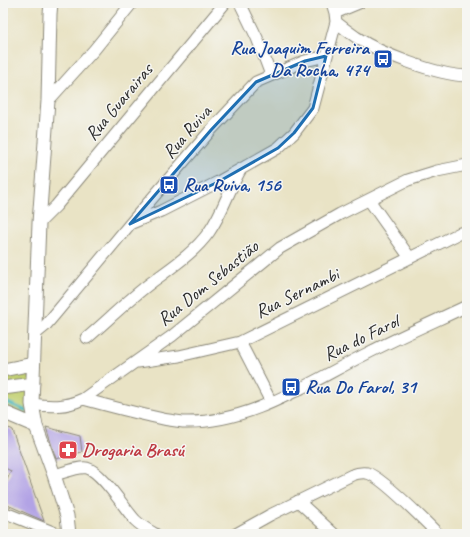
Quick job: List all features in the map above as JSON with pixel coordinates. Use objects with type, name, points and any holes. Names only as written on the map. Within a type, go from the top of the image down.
[{"type":"street","points":[[51,3],[48,101],[39,223],[32,404],[36,426],[67,516],[69,534]]},
{"type":"street","points":[[48,101],[94,50],[132,3]]},
{"type":"street","name":"Rua Guarairas","points":[[39,223],[56,206],[225,3]]},
{"type":"street","points":[[240,3],[257,38],[271,75]]},
{"type":"street","points":[[334,13],[359,3]]},
{"type":"street","points":[[130,224],[161,211],[241,169],[278,148],[294,134],[312,108],[326,56],[334,13]]},
{"type":"street","points":[[334,13],[356,37],[380,50],[433,70],[467,76]]},
{"type":"street","name":"Rua Ruiva","points":[[34,335],[45,326],[211,130],[256,82],[305,61],[326,56]]},
{"type":"street","name":"Rua Dom Sebastião","points":[[32,404],[57,406],[71,404],[83,398],[135,363],[188,323],[280,248],[340,214],[408,180],[437,171],[467,165]]},
{"type":"street","points":[[87,338],[151,282],[178,264],[200,243],[209,232],[223,209],[230,190],[241,169]]},
{"type":"street","points":[[369,200],[410,258]]},
{"type":"street","name":"Rua Sernambi","points":[[135,363],[179,356],[240,342],[460,233],[467,232]]},
{"type":"street","name":"Rua do Farol","points":[[83,398],[131,412],[182,422],[215,420],[242,414],[283,398],[366,354],[467,306]]},
{"type":"street","points":[[240,342],[271,402]]},
{"type":"street","points":[[3,370],[33,364]]},
{"type":"street","points":[[3,388],[33,384]]},
{"type":"street","points":[[3,412],[36,426]]},
{"type":"street","points":[[54,475],[82,468],[88,468],[103,480],[136,520],[147,530],[155,534]]},
{"type":"street","points":[[236,534],[298,501],[360,472],[366,473],[384,484],[438,534]]},
{"type":"street","points":[[298,501],[334,534]]},
{"type":"street","points":[[3,512],[58,534]]},
{"type":"highlighted area","points":[[326,56],[313,108],[294,133],[278,148],[218,182],[130,224],[211,130],[256,82],[305,61]]},
{"type":"green space","points":[[30,370],[31,416],[3,407],[3,378]]},
{"type":"building","points":[[3,425],[12,430],[44,521],[3,503],[3,489],[11,471],[3,467]]},
{"type":"building","points":[[46,427],[80,436],[82,452],[56,459]]},
{"type":"waterway","points":[[3,401],[27,411]]},
{"type":"place","name":"Rua Joaquim Ferreira Da Rocha, 474","points":[[383,59]]},
{"type":"place","name":"Rua Ruiva, 156","points":[[169,185]]},
{"type":"place","name":"Rua Do Farol, 31","points":[[291,387]]},
{"type":"place","name":"Drogaria Brasú","points":[[68,450]]}]
